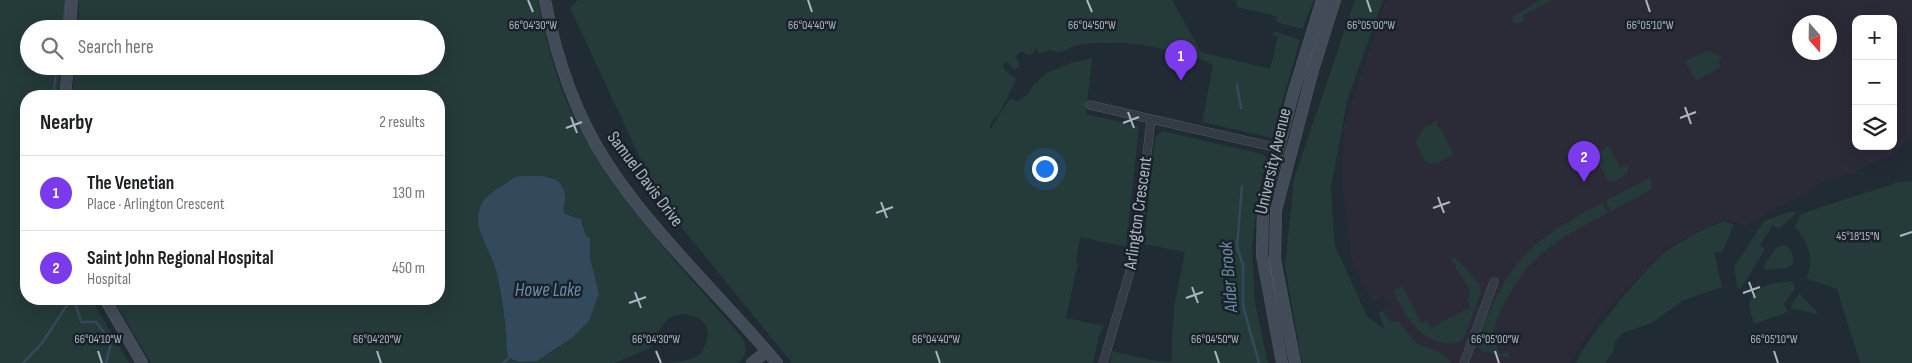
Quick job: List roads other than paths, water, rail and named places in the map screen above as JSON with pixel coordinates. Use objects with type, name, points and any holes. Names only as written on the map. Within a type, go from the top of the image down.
[{"type":"main road","points":[[71,20],[72,0]]},
{"type":"main road","name":"Samuel Davis Drive","points":[[545,0],[554,41],[569,88],[583,120],[608,164],[660,231],[777,363]]},
{"type":"main road","name":"University Avenue","points":[[1282,363],[1264,271],[1263,209],[1278,148],[1322,0]]},
{"type":"main road","name":"University Avenue","points":[[1295,363],[1274,244],[1276,210],[1291,151],[1335,0]]},
{"type":"main road","points":[[66,90],[67,75]]},
{"type":"main road","points":[[108,305],[142,363]]},
{"type":"main road","points":[[752,363],[767,351]]},
{"type":"street","points":[[1090,105],[1291,151]]},
{"type":"street","name":"Arlington Crescent","points":[[1103,363],[1136,251],[1151,119]]},
{"type":"street","points":[[1464,363],[1494,282]]},
{"type":"water","name":"Howe Lake","points":[[518,176],[547,177],[558,182],[563,187],[565,214],[581,219],[586,236],[590,239],[590,258],[599,293],[589,321],[572,338],[537,361],[520,362],[509,358],[508,355],[497,274],[483,241],[479,224],[479,214],[483,201]]},
{"type":"waterway","points":[[64,20],[66,0]]},
{"type":"waterway","points":[[54,90],[56,75]]},
{"type":"waterway","name":"Alder Brook","points":[[1237,85],[1241,108]]},
{"type":"waterway","name":"Alder Brook","points":[[1242,186],[1237,247],[1243,265],[1243,306],[1259,363]]},
{"type":"waterway","points":[[23,363],[42,343],[67,305]]},
{"type":"waterway","points":[[76,305],[81,322],[96,322],[111,342],[106,363]]},
{"type":"waterway","points":[[503,363],[509,358]]},
{"type":"place","name":"The Venetian","points":[[1181,81]]},
{"type":"place","name":"Saint John Regional Hospital","points":[[1584,182]]}]
